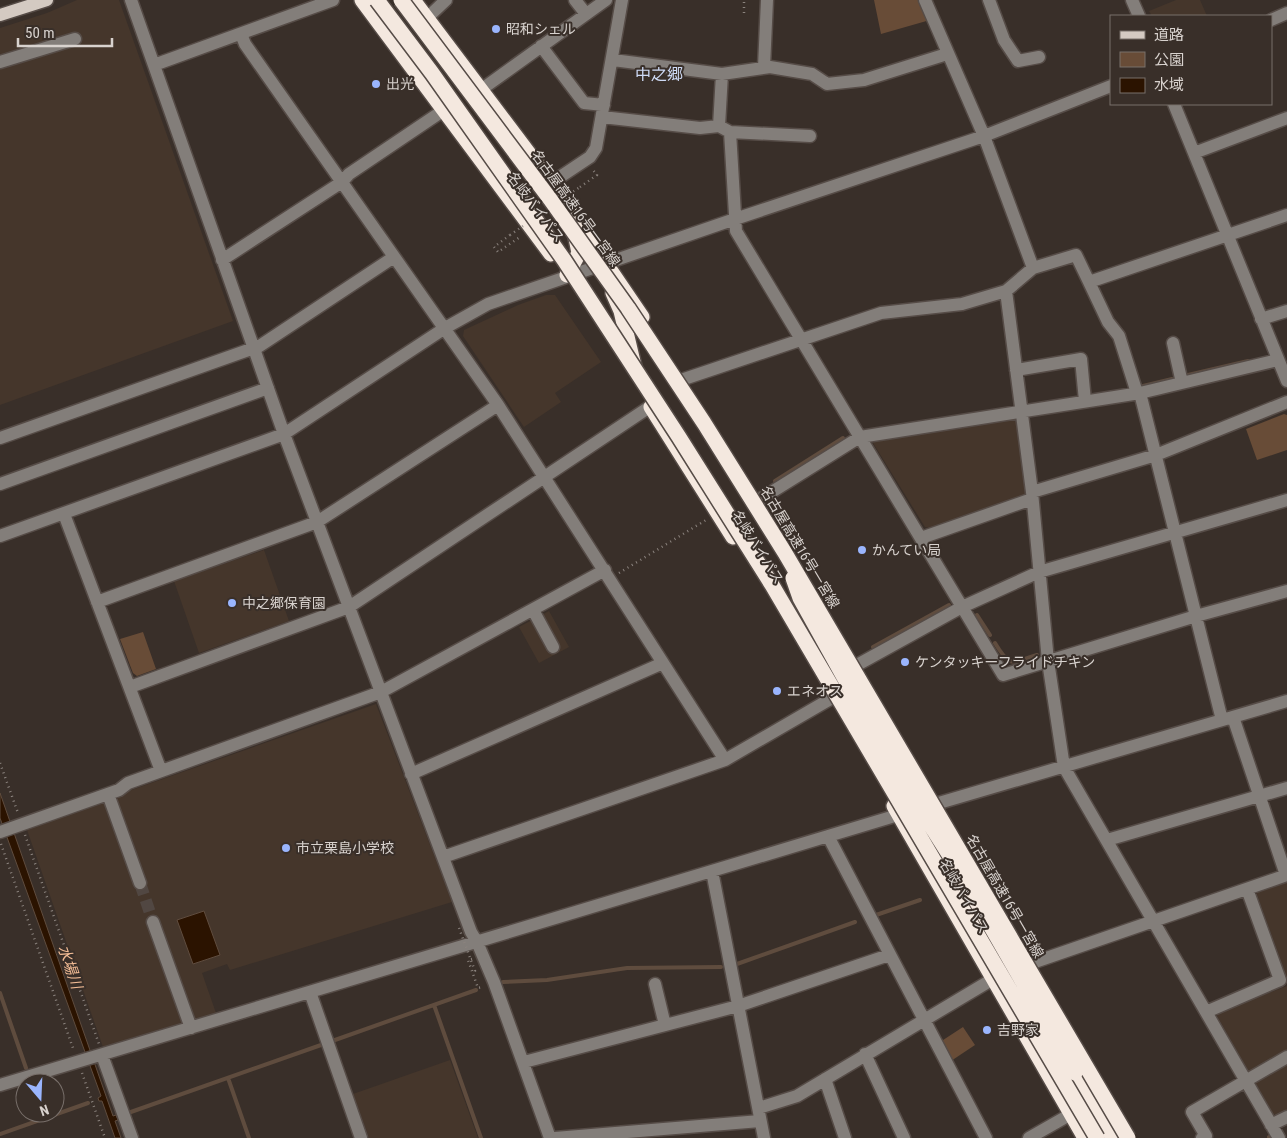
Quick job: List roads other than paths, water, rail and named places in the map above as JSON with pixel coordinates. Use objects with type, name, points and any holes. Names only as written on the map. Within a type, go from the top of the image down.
[{"type":"highway","name":"名岐バイパス","points":[[362,0],[567,276],[650,406],[832,698],[1085,1138]]},
{"type":"highway","points":[[376,0],[432,73],[564,260],[679,436],[772,585],[1097,1138]]},
{"type":"highway","name":"名古屋高速16号一宮線","points":[[401,0],[550,199],[628,308],[709,430],[785,553],[1129,1138]]},
{"type":"highway","name":"名岐バイパス","points":[[413,0],[482,89],[566,203],[684,379],[759,500],[857,665],[1129,1138]]},
{"type":"highway","points":[[566,203],[578,242],[579,252],[567,276]]},
{"type":"highway","points":[[607,263],[606,281],[621,311],[637,376],[650,406]]},
{"type":"highway","points":[[785,553],[800,598],[895,769],[989,922],[1114,1138]]},
{"type":"main road","points":[[0,15],[47,0]]},
{"type":"street","points":[[131,0],[284,434],[471,932],[477,942],[524,1062],[550,1138]]},
{"type":"street","points":[[154,65],[333,0]]},
{"type":"street","points":[[427,18],[446,0]]},
{"type":"street","points":[[575,0],[586,14]]},
{"type":"street","points":[[482,89],[606,0]]},
{"type":"street","points":[[551,183],[593,153],[613,60],[622,0]]},
{"type":"street","points":[[764,68],[767,0]]},
{"type":"street","points":[[925,0],[984,136],[1033,268]]},
{"type":"street","points":[[989,0],[1004,40],[1018,61],[1038,57]]},
{"type":"street","points":[[1132,0],[1139,15]]},
{"type":"street","points":[[1272,20],[1287,13]]},
{"type":"street","points":[[241,34],[245,44],[445,328],[546,476],[725,760]]},
{"type":"street","points":[[0,62],[75,39]]},
{"type":"street","points":[[541,46],[584,103],[603,111],[700,128],[719,126],[730,132],[810,136]]},
{"type":"street","points":[[613,60],[722,74],[764,68],[812,74],[827,84],[841,84],[896,71],[947,54]]},
{"type":"street","points":[[719,126],[722,74]]},
{"type":"street","points":[[0,536],[284,434],[445,328],[488,304],[984,136],[1110,86]]},
{"type":"street","points":[[1174,105],[1287,381]]},
{"type":"street","points":[[222,260],[342,182],[349,174],[444,110]]},
{"type":"street","points":[[1194,153],[1287,118]]},
{"type":"street","points":[[730,132],[736,231],[1003,675],[1287,590]]},
{"type":"street","points":[[1089,282],[1287,215]]},
{"type":"street","points":[[684,379],[881,313],[962,304],[1006,291],[1033,268],[1076,255],[1108,322],[1119,336],[1156,455],[1196,616],[1227,719],[1260,796],[1287,875],[1029,964]]},
{"type":"street","points":[[0,438],[254,349],[394,257]]},
{"type":"street","points":[[1006,291],[1032,496],[1048,661],[1064,767],[1279,1138]]},
{"type":"street","points":[[1262,319],[1287,311]]},
{"type":"street","points":[[1173,343],[1182,383]]},
{"type":"street","points":[[1016,370],[1080,359],[1085,401]]},
{"type":"street","points":[[759,500],[860,437],[1138,393],[1278,360]]},
{"type":"street","points":[[0,484],[268,388]]},
{"type":"street","points":[[921,538],[1032,496],[1156,455],[1287,402]]},
{"type":"street","points":[[97,602],[317,522],[498,405]]},
{"type":"street","points":[[130,687],[349,607],[650,406]]},
{"type":"street","points":[[857,665],[962,608],[1040,572],[1287,500]]},
{"type":"street","points":[[64,514],[161,771]]},
{"type":"street","points":[[0,832],[119,790],[128,783],[381,692],[533,610],[608,575]]},
{"type":"street","points":[[533,610],[553,647]]},
{"type":"street","points":[[411,774],[663,663]]},
{"type":"street","points":[[443,857],[725,760],[832,698]]},
{"type":"street","points":[[0,1085],[898,815],[1287,701]]},
{"type":"street","points":[[1106,840],[1287,788]]},
{"type":"street","points":[[108,794],[140,883]]},
{"type":"street","points":[[828,836],[986,1138]]},
{"type":"street","points":[[712,871],[764,1138]]},
{"type":"street","points":[[1206,1012],[1280,980],[1248,889]]},
{"type":"street","points":[[153,922],[191,1028]]},
{"type":"street","points":[[524,1062],[738,1006],[889,955]]},
{"type":"street","points":[[555,1138],[638,1134],[760,1115],[797,1096],[993,979]]},
{"type":"street","points":[[655,984],[665,1025]]},
{"type":"street","points":[[310,992],[361,1138]]},
{"type":"street","points":[[865,1054],[904,1138]]},
{"type":"street","points":[[100,1056],[132,1138]]},
{"type":"street","points":[[1202,1138],[1206,1136],[1192,1112],[1287,1057]]},
{"type":"street","points":[[825,1079],[845,1138]]},
{"type":"street","points":[[1029,1138],[1071,1114]]},
{"type":"street","points":[[1271,1125],[1287,1117]]},
{"type":"water","points":[[0,793],[113,1116],[116,1115],[118,1120],[115,1121],[121,1138],[115,1138],[102,1101],[99,1101],[98,1098],[101,1096],[0,818]]},
{"type":"water","points":[[204,911],[220,955],[193,964],[177,920]]},
{"type":"waterway","points":[[1188,375],[1248,361]]},
{"type":"waterway","points":[[1143,386],[1172,379]]},
{"type":"waterway","points":[[775,481],[843,438]]},
{"type":"waterway","points":[[873,647],[949,605]]},
{"type":"waterway","points":[[977,615],[990,635]]},
{"type":"waterway","points":[[995,643],[1008,660],[1022,660],[1037,655]]},
{"type":"waterway","points":[[876,915],[920,900]]},
{"type":"waterway","points":[[737,964],[855,922]]},
{"type":"waterway","points":[[503,982],[547,980],[627,968],[721,967]]},
{"type":"waterway","points":[[335,1040],[476,990]]},
{"type":"waterway","points":[[0,993],[26,1068]]},
{"type":"waterway","points":[[434,1005],[481,1138]]},
{"type":"waterway","points":[[128,1113],[321,1045]]},
{"type":"waterway","points":[[228,1078],[249,1138]]},
{"type":"waterway","points":[[0,1134],[88,1103]]},
{"type":"tunnel","points":[[140,883],[153,922]]},
{"type":"place","name":"昭和シェル","points":[[496,29]]},
{"type":"place","name":"出光","points":[[376,84]]},
{"type":"place","name":"かんてい局","points":[[862,550]]},
{"type":"place","name":"中之郷保育園","points":[[232,603]]},
{"type":"place","name":"ケンタッキーフライドチキン","points":[[905,662]]},
{"type":"place","name":"エネオス","points":[[777,691]]},
{"type":"place","name":"市立栗島小学校","points":[[286,848]]},
{"type":"place","name":"吉野家","points":[[987,1030]]},
{"type":"district","name":"中之郷","points":[[659,74]]},
{"type":"water label","name":"水場川","points":[[70,967]]}]
